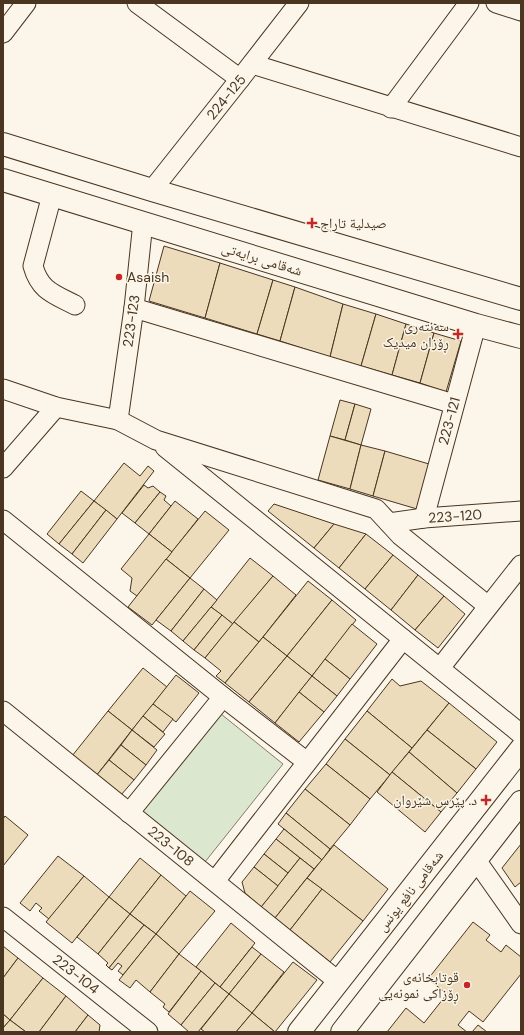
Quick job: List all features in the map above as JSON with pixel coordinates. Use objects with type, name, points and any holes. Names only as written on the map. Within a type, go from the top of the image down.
[{"type":"main road","points":[[3,144],[152,190],[521,299]]},
{"type":"main road","name":"شەقامی برایەتی","points":[[3,180],[476,325],[521,337]]},
{"type":"main road","name":"شەقامی نافع یونس","points":[[299,1032],[521,749]]},
{"type":"main road","points":[[342,1032],[521,802]]},
{"type":"main road","points":[[403,900],[428,921]]},
{"type":"street","points":[[3,33],[26,3]]},
{"type":"street","points":[[137,3],[240,79]]},
{"type":"street","name":"224-125","points":[[152,190],[299,3]]},
{"type":"street","points":[[391,108],[469,3]]},
{"type":"street","points":[[496,3],[521,11]]},
{"type":"street","points":[[252,64],[521,147]]},
{"type":"street","points":[[52,195],[33,266],[36,276],[45,289],[75,305]]},
{"type":"street","name":"223-123","points":[[118,420],[134,308],[143,222]]},
{"type":"street","points":[[134,308],[454,404]]},
{"type":"street","name":"223-121","points":[[424,518],[476,325]]},
{"type":"street","points":[[3,389],[56,407],[118,420],[156,440],[376,509],[400,535],[488,606]]},
{"type":"street","points":[[3,468],[12,448],[56,407]]},
{"type":"street","points":[[156,440],[521,734]]},
{"type":"street","name":"223-120","points":[[389,523],[424,518],[521,511]]},
{"type":"street","points":[[3,520],[223,697],[307,762]]},
{"type":"street","points":[[440,668],[521,565]]},
{"type":"street","points":[[215,881],[403,639]]},
{"type":"street","points":[[129,813],[223,697]]},
{"type":"street","name":"223-108","points":[[3,711],[339,982]]},
{"type":"street","points":[[476,860],[521,924]]},
{"type":"street","name":"223-104","points":[[3,917],[148,1032]]},
{"type":"green space","points":[[221,714],[283,764],[201,867],[139,816]]},
{"type":"building","points":[[164,246],[220,263],[205,318],[149,301]]},
{"type":"building","points":[[220,263],[273,280],[257,334],[205,318]]},
{"type":"building","points":[[273,280],[295,287],[280,341],[257,334]]},
{"type":"building","points":[[295,287],[343,304],[330,357],[280,341]]},
{"type":"building","points":[[343,304],[376,314],[361,366],[330,357]]},
{"type":"building","points":[[376,314],[406,324],[392,375],[361,366]]},
{"type":"building","points":[[406,324],[434,333],[420,383],[392,375]]},
{"type":"building","points":[[434,333],[461,341],[446,392],[420,383]]},
{"type":"building","points":[[340,400],[355,404],[345,440],[330,436]]},
{"type":"building","points":[[355,404],[371,409],[361,445],[345,440]]},
{"type":"building","points":[[330,436],[361,445],[350,489],[318,480]]},
{"type":"building","points":[[361,445],[385,451],[373,496],[350,489]]},
{"type":"building","points":[[385,451],[429,464],[417,509],[373,496]]},
{"type":"building","points":[[124,463],[140,476],[148,466],[154,471],[117,519],[94,501]]},
{"type":"building","points":[[144,485],[148,488],[153,486],[160,492],[135,523],[122,513]]},
{"type":"building","points":[[81,491],[94,501],[59,544],[47,534]]},
{"type":"building","points":[[160,492],[166,496],[164,500],[171,506],[149,534],[135,523]]},
{"type":"building","points":[[94,501],[106,510],[72,554],[59,544]]},
{"type":"building","points":[[175,501],[198,519],[172,552],[149,534]]},
{"type":"building","points":[[274,504],[334,524],[314,548],[268,511]]},
{"type":"building","points":[[106,510],[117,519],[83,563],[72,554]]},
{"type":"building","points":[[205,511],[229,530],[190,578],[166,559]]},
{"type":"building","points":[[334,524],[366,534],[339,568],[314,548]]},
{"type":"building","points":[[149,534],[172,552],[137,596],[130,591],[132,578],[121,569]]},
{"type":"building","points":[[366,534],[393,555],[365,589],[339,568]]},
{"type":"building","points":[[393,555],[418,575],[391,610],[365,589]]},
{"type":"building","points":[[250,558],[273,576],[233,624],[211,607]]},
{"type":"building","points":[[166,559],[190,578],[152,625],[128,607]]},
{"type":"building","points":[[418,575],[444,596],[415,630],[391,610]]},
{"type":"building","points":[[273,576],[296,595],[259,642],[234,622]]},
{"type":"building","points":[[190,578],[204,589],[171,631],[156,620]]},
{"type":"building","points":[[308,581],[332,600],[287,656],[263,637]]},
{"type":"building","points":[[204,589],[217,600],[183,641],[171,631]]},
{"type":"building","points":[[444,596],[465,614],[438,648],[415,630]]},
{"type":"building","points":[[332,600],[356,620],[312,676],[287,656]]},
{"type":"building","points":[[211,607],[222,615],[194,650],[183,641]]},
{"type":"building","points":[[222,615],[233,624],[205,658],[194,650]]},
{"type":"building","points":[[234,622],[259,642],[225,683],[216,676],[221,671],[205,658]]},
{"type":"building","points":[[352,624],[377,644],[350,679],[325,659]]},
{"type":"building","points":[[263,637],[287,656],[249,702],[225,683]]},
{"type":"building","points":[[287,656],[312,676],[275,723],[249,702]]},
{"type":"building","points":[[325,659],[350,679],[337,696],[312,676]]},
{"type":"building","points":[[143,668],[167,687],[132,730],[108,711]]},
{"type":"building","points":[[176,675],[199,693],[176,722],[153,704]]},
{"type":"building","points":[[312,676],[337,696],[324,712],[299,692]]},
{"type":"building","points":[[392,679],[400,686],[421,681],[449,703],[412,748],[367,711]]},
{"type":"building","points":[[299,692],[324,712],[299,742],[275,723]]},
{"type":"building","points":[[449,703],[497,742],[476,769],[427,730]]},
{"type":"building","points":[[153,704],[173,719],[163,732],[143,716]]},
{"type":"building","points":[[108,711],[132,730],[96,776],[72,756]]},
{"type":"building","points":[[367,711],[412,748],[390,775],[345,739]]},
{"type":"building","points":[[143,716],[165,734],[154,747],[132,730]]},
{"type":"building","points":[[132,730],[157,750],[146,765],[121,745]]},
{"type":"building","points":[[427,730],[476,769],[457,793],[409,752]]},
{"type":"building","points":[[345,739],[390,775],[370,799],[326,764]]},
{"type":"building","points":[[121,745],[146,765],[134,780],[109,760]]},
{"type":"building","points":[[409,752],[457,793],[441,812],[392,772]]},
{"type":"building","points":[[109,760],[134,780],[121,795],[96,776]]},
{"type":"building","points":[[326,764],[370,799],[350,825],[305,789]]},
{"type":"building","points":[[392,772],[441,812],[425,832],[377,792]]},
{"type":"building","points":[[305,789],[350,825],[330,849],[286,813]]},
{"type":"building","points":[[286,813],[330,849],[322,860],[278,824]]},
{"type":"building","points":[[5,816],[28,835],[3,866],[3,819]]},
{"type":"building","points":[[284,829],[322,860],[314,869],[276,839]]},
{"type":"building","points":[[276,839],[300,858],[288,873],[264,854]]},
{"type":"building","points":[[521,844],[521,882],[515,887],[502,868]]},
{"type":"building","points":[[334,845],[388,889],[363,921],[307,878]]},
{"type":"building","points":[[264,854],[288,873],[278,886],[254,867]]},
{"type":"building","points":[[58,856],[84,876],[49,919],[39,911],[42,908],[36,903],[30,911],[20,903]]},
{"type":"building","points":[[140,858],[161,875],[130,914],[109,897]]},
{"type":"building","points":[[300,858],[314,869],[275,918],[261,907]]},
{"type":"building","points":[[254,867],[278,886],[261,907],[245,893],[242,882]]},
{"type":"building","points":[[161,875],[186,896],[156,934],[130,914]]},
{"type":"building","points":[[84,876],[109,897],[72,943],[46,922]]},
{"type":"building","points":[[307,878],[322,889],[290,930],[275,918]]},
{"type":"building","points":[[322,889],[363,921],[330,962],[290,930]]},
{"type":"building","points":[[190,891],[215,911],[179,954],[156,934]]},
{"type":"building","points":[[109,897],[130,914],[98,954],[77,937]]},
{"type":"building","points":[[130,914],[144,925],[109,968],[106,965],[108,963],[98,954]]},
{"type":"building","points":[[473,922],[490,935],[486,940],[501,952],[506,945],[521,957],[521,974],[483,1022],[469,1011],[458,1025],[467,1032],[387,1032],[406,1008],[424,1023],[447,994],[428,979]]},
{"type":"building","points":[[231,923],[255,943],[220,987],[196,967]]},
{"type":"building","points":[[144,925],[156,934],[123,975],[118,971],[122,966],[118,963],[112,970],[109,968]]},
{"type":"building","points":[[156,934],[179,954],[150,992],[136,980],[130,988],[119,980]]},
{"type":"building","points":[[3,946],[18,958],[3,978]]},
{"type":"building","points":[[252,947],[261,954],[229,994],[220,987]]},
{"type":"building","points":[[179,954],[201,971],[169,1012],[163,1007],[165,1004],[150,992]]},
{"type":"building","points":[[261,954],[284,972],[252,1013],[229,994]]},
{"type":"building","points":[[18,958],[43,978],[10,1020],[3,1014],[3,978]]},
{"type":"building","points":[[293,962],[317,980],[275,1032],[252,1013]]},
{"type":"building","points":[[201,971],[215,983],[181,1025],[168,1014]]},
{"type":"building","points":[[43,978],[66,996],[39,1032],[26,1032],[10,1020]]},
{"type":"building","points":[[215,983],[229,994],[198,1032],[189,1032],[181,1025]]},
{"type":"building","points":[[229,994],[252,1013],[236,1032],[205,1032],[201,1029]]},
{"type":"building","points":[[66,996],[88,1015],[75,1032],[39,1032]]},
{"type":"building","points":[[252,1013],[275,1032],[236,1032]]},
{"type":"building","points":[[3,1014],[10,1020],[3,1028]]},
{"type":"building","points":[[88,1015],[100,1025],[99,1032],[75,1032]]},
{"type":"building","points":[[10,1020],[26,1032],[3,1032],[3,1028]]},
{"type":"building","points":[[478,1025],[487,1032],[472,1032]]},
{"type":"place","name":"صيدلية تاراج","points":[[312,223]]},
{"type":"place","name":"Asaish","points":[[119,277]]},
{"type":"place","name":"سەنتەری ڕۆزان میدیک","points":[[458,334]]},
{"type":"place","name":"د. پێرس شێروان","points":[[486,800]]},
{"type":"place","name":"قوتابخانەی ڕۆزاکی نمونەیی","points":[[467,985]]}]
